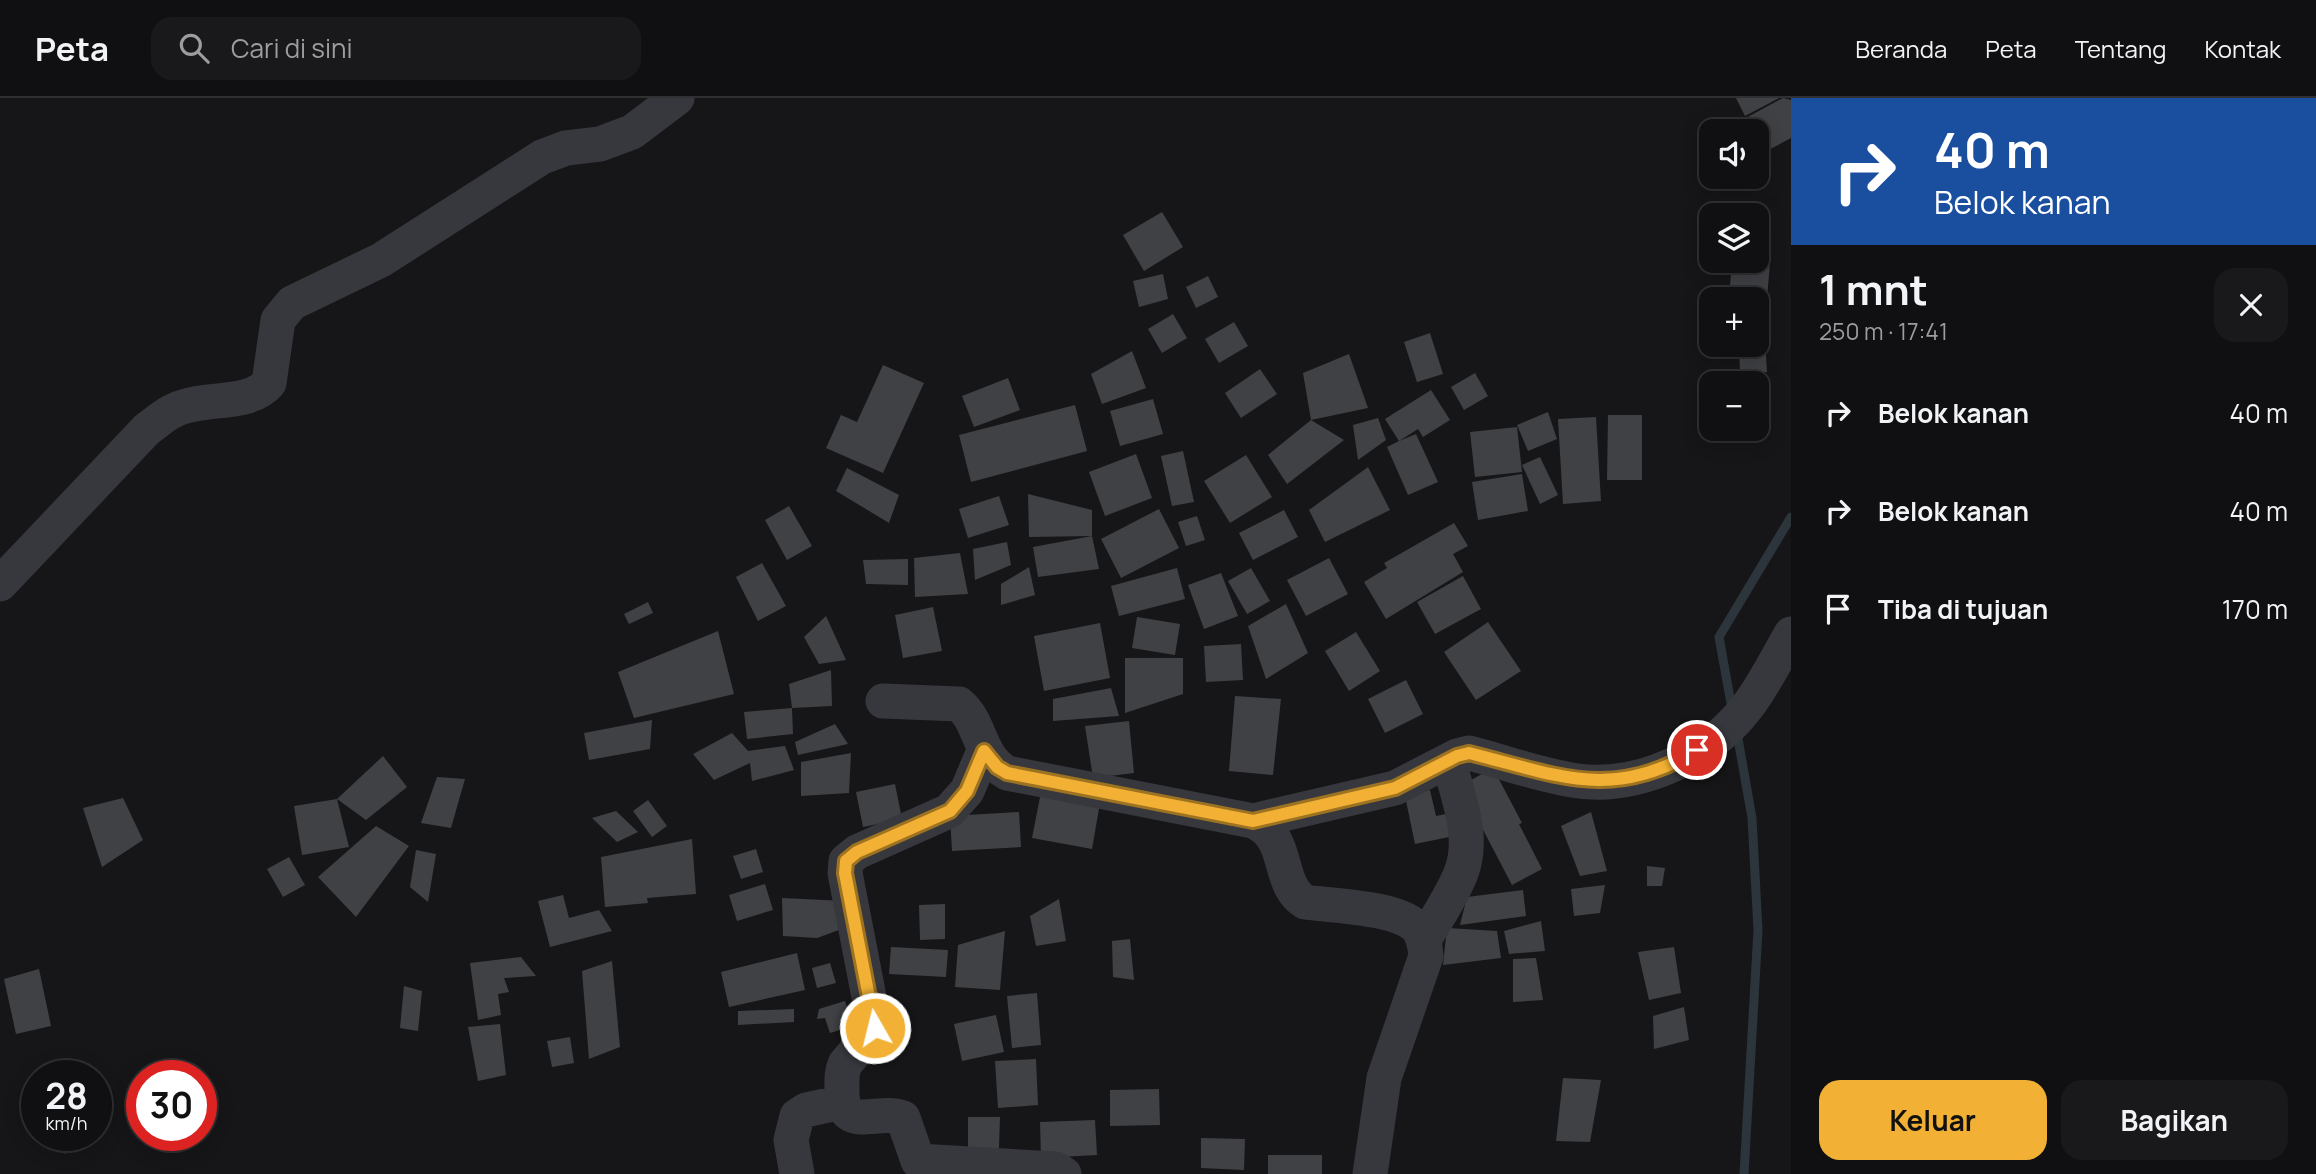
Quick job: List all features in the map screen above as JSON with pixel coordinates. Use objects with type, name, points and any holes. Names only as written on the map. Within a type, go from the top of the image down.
[{"type":"street","points":[[0,584],[147,429],[175,410],[234,397],[249,397],[263,389],[269,383],[278,320],[292,303],[381,260],[542,156],[566,148],[600,144],[632,132],[677,98]]},
{"type":"street","points":[[1253,821],[1395,788],[1457,756],[1469,753],[1577,781],[1609,782],[1646,775],[1679,761],[1715,739],[1747,708],[1791,634]]},
{"type":"street","points":[[883,702],[959,704],[967,714],[984,751],[997,767],[1007,773],[1263,825],[1276,840],[1291,888],[1305,902],[1389,914],[1405,919],[1417,928],[1424,940],[1426,956],[1384,1078],[1370,1174]]},
{"type":"street","points":[[984,751],[967,791],[950,811],[857,852],[846,861],[845,873],[875,1028],[842,1070],[842,1102],[845,1112],[852,1117],[896,1115],[903,1118],[918,1161],[1056,1169],[1064,1174]]},
{"type":"street","points":[[1424,940],[1461,873],[1466,850],[1464,819],[1449,762]]},
{"type":"street","points":[[797,1174],[790,1140],[797,1116],[806,1110],[842,1102]]},
{"type":"building","points":[[1736,98],[1779,98],[1745,116]]},
{"type":"building","points":[[1783,98],[1791,100],[1791,138],[1769,150],[1769,119],[1744,119]]},
{"type":"building","points":[[1162,212],[1183,247],[1144,271],[1123,235]]},
{"type":"building","points":[[1771,251],[1768,287],[1730,287],[1731,273],[1769,273]]},
{"type":"building","points":[[1163,274],[1168,299],[1139,307],[1133,281]]},
{"type":"building","points":[[1208,276],[1218,297],[1196,308],[1186,287]]},
{"type":"building","points":[[1173,314],[1187,338],[1162,353],[1148,329]]},
{"type":"building","points":[[1234,322],[1248,346],[1219,363],[1205,339]]},
{"type":"building","points":[[1430,333],[1443,374],[1417,382],[1404,342]]},
{"type":"building","points":[[1132,351],[1146,388],[1102,404],[1091,374]]},
{"type":"building","points":[[1349,354],[1368,408],[1311,420],[1303,373]]},
{"type":"building","points":[[1739,357],[1766,357],[1767,371],[1740,371]]},
{"type":"building","points":[[883,365],[924,383],[883,473],[826,448],[841,415],[857,422]]},
{"type":"building","points":[[1260,369],[1277,394],[1241,418],[1225,393]]},
{"type":"building","points":[[1475,373],[1488,396],[1464,410],[1451,387]]},
{"type":"building","points":[[1008,378],[1020,410],[974,427],[962,396]]},
{"type":"building","points":[[1431,390],[1450,420],[1423,437],[1418,429],[1399,441],[1385,419]]},
{"type":"building","points":[[1153,399],[1163,434],[1120,446],[1110,411]]},
{"type":"building","points":[[1075,405],[1087,451],[971,482],[959,435]]},
{"type":"building","points":[[1548,412],[1557,439],[1528,451],[1517,425]]},
{"type":"building","points":[[1608,415],[1642,415],[1642,480],[1607,480]]},
{"type":"building","points":[[1596,417],[1601,501],[1563,504],[1558,419]]},
{"type":"building","points":[[1378,418],[1386,440],[1358,460],[1353,425]]},
{"type":"building","points":[[1311,420],[1344,440],[1287,484],[1268,455]]},
{"type":"building","points":[[1517,427],[1522,472],[1475,477],[1470,432]]},
{"type":"building","points":[[1416,434],[1438,482],[1408,495],[1387,447]]},
{"type":"building","points":[[1183,451],[1194,502],[1172,506],[1161,456]]},
{"type":"building","points":[[1136,454],[1152,498],[1105,516],[1089,472]]},
{"type":"building","points":[[1246,455],[1272,497],[1230,523],[1204,481]]},
{"type":"building","points":[[1540,457],[1558,495],[1540,504],[1522,465]]},
{"type":"building","points":[[1368,467],[1390,510],[1325,542],[1309,510]]},
{"type":"building","points":[[847,468],[899,495],[889,523],[836,491]]},
{"type":"building","points":[[1522,474],[1528,511],[1478,520],[1472,482]]},
{"type":"building","points":[[1028,494],[1092,510],[1092,536],[1029,537]]},
{"type":"building","points":[[999,496],[1009,525],[968,538],[959,509]]},
{"type":"building","points":[[789,506],[812,546],[787,560],[765,520]]},
{"type":"building","points":[[1159,509],[1179,548],[1121,578],[1101,539]]},
{"type":"building","points":[[1284,510],[1298,537],[1253,560],[1239,533]]},
{"type":"building","points":[[1197,516],[1205,540],[1186,546],[1178,522]]},
{"type":"building","points":[[1454,523],[1468,546],[1453,554],[1463,572],[1386,619],[1364,582],[1387,568],[1384,563]]},
{"type":"building","points":[[1092,536],[1099,569],[1038,577],[1033,547]]},
{"type":"building","points":[[1007,542],[1011,565],[975,580],[973,549]]},
{"type":"building","points":[[960,553],[968,594],[915,597],[914,558]]},
{"type":"building","points":[[1329,558],[1348,594],[1306,616],[1287,580]]},
{"type":"building","points":[[908,559],[908,585],[866,584],[863,560]]},
{"type":"building","points":[[762,563],[786,606],[758,621],[736,577]]},
{"type":"building","points":[[1029,567],[1035,595],[1001,605],[1001,584]]},
{"type":"building","points":[[1177,568],[1185,599],[1119,616],[1111,586]]},
{"type":"building","points":[[1251,568],[1270,601],[1247,614],[1228,581]]},
{"type":"building","points":[[1221,573],[1238,616],[1204,629],[1188,585]]},
{"type":"building","points":[[1463,576],[1481,609],[1435,634],[1417,602]]},
{"type":"building","points":[[648,602],[653,613],[629,624],[624,614]]},
{"type":"building","points":[[1286,604],[1308,653],[1266,679],[1248,626]]},
{"type":"building","points":[[933,607],[942,651],[903,658],[895,615]]},
{"type":"building","points":[[826,616],[846,660],[819,664],[804,637]]},
{"type":"building","points":[[1137,617],[1180,624],[1175,655],[1132,648]]},
{"type":"building","points":[[1488,622],[1521,671],[1476,700],[1444,652]]},
{"type":"building","points":[[1100,623],[1110,678],[1044,691],[1034,636]]},
{"type":"building","points":[[718,631],[734,694],[634,718],[618,672]]},
{"type":"building","points":[[1356,632],[1380,671],[1349,691],[1325,651]]},
{"type":"building","points":[[1241,644],[1243,680],[1206,682],[1204,646]]},
{"type":"building","points":[[1125,658],[1183,658],[1183,694],[1125,713]]},
{"type":"building","points":[[831,670],[832,706],[792,708],[789,684]]},
{"type":"building","points":[[1406,680],[1423,714],[1385,733],[1368,699]]},
{"type":"building","points":[[1111,688],[1119,716],[1053,721],[1053,699]]},
{"type":"building","points":[[1235,696],[1281,699],[1273,775],[1229,771]]},
{"type":"building","points":[[792,708],[793,734],[747,739],[744,712]]},
{"type":"building","points":[[652,720],[650,749],[589,760],[584,733]]},
{"type":"building","points":[[1129,721],[1134,773],[1093,778],[1085,726]]},
{"type":"building","points":[[835,724],[848,744],[798,755],[795,742]]},
{"type":"building","points":[[732,733],[748,751],[785,746],[794,770],[752,781],[750,763],[714,780],[693,754]]},
{"type":"building","points":[[851,753],[849,793],[801,796],[801,762]]},
{"type":"building","points":[[383,756],[407,787],[366,820],[337,799]]},
{"type":"building","points":[[1493,768],[1542,869],[1512,885],[1460,786]]},
{"type":"building","points":[[437,777],[465,779],[451,828],[421,823]]},
{"type":"building","points":[[895,784],[902,819],[863,827],[856,792]]},
{"type":"building","points":[[1430,790],[1436,816],[1450,813],[1454,836],[1415,844],[1405,796]]},
{"type":"building","points":[[1041,792],[1100,803],[1092,849],[1032,838]]},
{"type":"building","points":[[123,798],[143,840],[102,867],[83,808]]},
{"type":"building","points":[[337,799],[349,847],[302,855],[294,806]]},
{"type":"building","points":[[648,800],[667,826],[652,837],[633,811]]},
{"type":"building","points":[[616,811],[638,832],[617,842],[592,818]]},
{"type":"building","points":[[1019,812],[1021,847],[952,851],[950,816]]},
{"type":"building","points":[[1591,812],[1607,871],[1580,876],[1561,826]]},
{"type":"building","points":[[376,826],[409,846],[356,917],[318,877]]},
{"type":"building","points":[[692,839],[696,894],[647,898],[648,903],[605,907],[601,857]]},
{"type":"building","points":[[756,849],[763,872],[741,879],[733,856]]},
{"type":"building","points":[[416,850],[436,854],[428,902],[410,887]]},
{"type":"building","points":[[289,857],[305,885],[283,897],[267,869]]},
{"type":"building","points":[[1647,866],[1665,868],[1662,886],[1647,886]]},
{"type":"building","points":[[765,884],[773,910],[737,921],[729,895]]},
{"type":"building","points":[[1605,885],[1600,913],[1574,916],[1571,889]]},
{"type":"building","points":[[1523,890],[1526,916],[1460,925],[1467,897]]},
{"type":"building","points":[[563,895],[569,918],[599,910],[612,931],[550,947],[538,901]]},
{"type":"building","points":[[782,898],[845,901],[839,930],[817,938],[783,936]]},
{"type":"building","points":[[1059,899],[1066,941],[1036,946],[1030,916]]},
{"type":"building","points":[[945,904],[945,939],[920,940],[919,905]]},
{"type":"building","points":[[1541,921],[1545,951],[1509,954],[1504,931]]},
{"type":"building","points":[[1447,928],[1497,931],[1501,958],[1443,965]]},
{"type":"building","points":[[1005,931],[1000,990],[955,987],[958,945]]},
{"type":"building","points":[[1130,939],[1134,980],[1113,977],[1112,941]]},
{"type":"building","points":[[891,947],[948,950],[946,977],[889,974]]},
{"type":"building","points":[[1674,947],[1681,993],[1649,1000],[1638,952]]},
{"type":"building","points":[[797,953],[805,990],[729,1007],[721,972]]},
{"type":"building","points":[[521,957],[536,976],[504,978],[509,992],[498,994],[501,1015],[478,1020],[470,963]]},
{"type":"building","points":[[1536,958],[1543,1000],[1513,1002],[1513,959]]},
{"type":"building","points":[[612,961],[620,1047],[589,1059],[582,971]]},
{"type":"building","points":[[830,963],[836,983],[817,988],[812,968]]},
{"type":"building","points":[[39,969],[51,1026],[16,1034],[4,979]]},
{"type":"building","points":[[404,986],[422,991],[418,1031],[400,1028]]},
{"type":"building","points":[[1037,993],[1041,1045],[1012,1048],[1007,996]]},
{"type":"building","points":[[845,1001],[853,1026],[830,1033],[825,1018],[817,1019],[819,1009]]},
{"type":"building","points":[[1684,1007],[1689,1040],[1654,1049],[1653,1016]]},
{"type":"building","points":[[794,1009],[794,1022],[738,1025],[738,1011]]},
{"type":"building","points":[[996,1015],[1004,1052],[962,1061],[954,1024]]},
{"type":"building","points":[[500,1024],[506,1075],[478,1081],[468,1027]]},
{"type":"building","points":[[570,1037],[574,1063],[552,1067],[547,1041]]},
{"type":"building","points":[[1036,1059],[1038,1105],[998,1108],[995,1061]]},
{"type":"building","points":[[1563,1078],[1601,1080],[1590,1142],[1556,1141]]},
{"type":"building","points":[[1159,1089],[1160,1125],[1110,1126],[1110,1090]]},
{"type":"building","points":[[968,1117],[1000,1117],[999,1148],[968,1148]]},
{"type":"building","points":[[1095,1120],[1097,1155],[1041,1158],[1040,1122]]},
{"type":"building","points":[[1201,1138],[1245,1139],[1244,1170],[1201,1168]]},
{"type":"building","points":[[1268,1155],[1322,1155],[1322,1174],[1268,1174]]},
{"type":"waterway","points":[[1732,709],[1719,637],[1791,517]]},
{"type":"waterway","points":[[1737,733],[1752,818],[1758,930],[1744,1174]]},
{"type":"route","points":[[875,1028],[845,873],[846,861],[857,852],[950,811],[967,791],[984,751],[997,767],[1007,773],[1253,821],[1395,788],[1457,756],[1469,753],[1577,781],[1609,782],[1646,775],[1697,750]]}]
